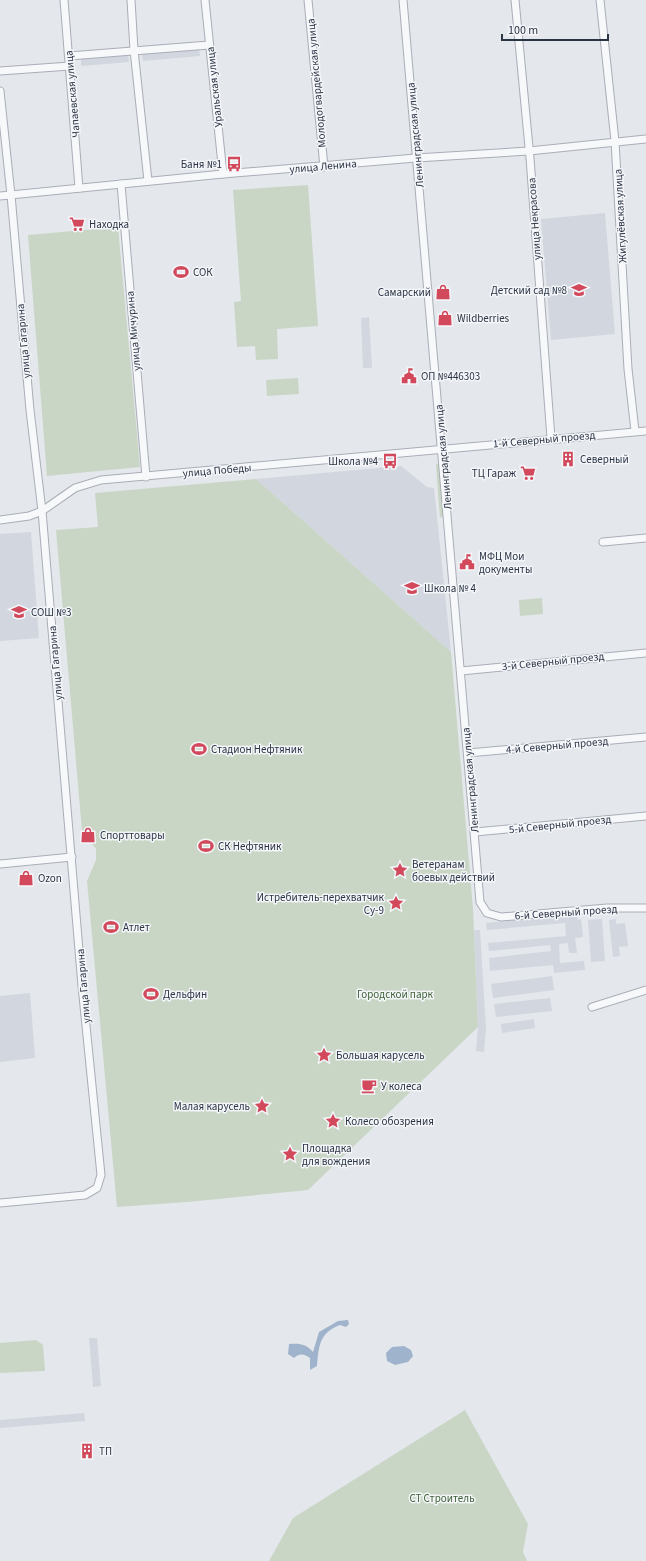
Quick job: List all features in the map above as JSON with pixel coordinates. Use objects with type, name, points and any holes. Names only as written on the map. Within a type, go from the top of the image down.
[{"type":"street","name":"Чапаевская улица","points":[[64,0],[79,188]]},
{"type":"street","points":[[131,0],[134,50],[148,181]]},
{"type":"street","name":"Уральская улица","points":[[205,0],[223,174]]},
{"type":"street","name":"Молодогвардейская улица","points":[[308,0],[324,167]]},
{"type":"street","name":"Ленинградская улица","points":[[403,0],[480,902],[487,913]]},
{"type":"street","name":"улица Некрасова","points":[[515,0],[529,151],[551,438]]},
{"type":"street","name":"Жигулёвская улица","points":[[600,0],[615,141],[628,369],[635,432]]},
{"type":"street","points":[[69,56],[209,45]]},
{"type":"street","points":[[0,71],[70,66]]},
{"type":"street","name":"улица Гагарина","points":[[0,91],[11,195],[25,365],[42,511],[82,986],[101,1175],[97,1188],[85,1195],[0,1203]]},
{"type":"street","name":"улица Ленина","points":[[0,196],[223,174],[324,167],[416,158],[529,151],[646,138]]},
{"type":"street","name":"улица Мичурина","points":[[121,184],[146,477]]},
{"type":"street","name":"1-й Северный проезд","points":[[442,448],[646,430]]},
{"type":"street","name":"улица Победы","points":[[0,520],[29,516],[42,511],[76,488],[101,480],[146,477],[442,448]]},
{"type":"street","points":[[603,542],[646,538]]},
{"type":"street","name":"3-й Северный проезд","points":[[461,671],[646,653]]},
{"type":"street","name":"4-й Северный проезд","points":[[468,753],[646,737]]},
{"type":"street","name":"5-й Северный проезд","points":[[475,832],[646,816]]},
{"type":"street","points":[[0,864],[72,857]]},
{"type":"street","name":"6-й Северный проезд","points":[[487,913],[501,917],[607,908],[646,908]]},
{"type":"street","points":[[592,1007],[646,990]]},
{"type":"shaded area","points":[[199,49],[200,56],[143,61],[142,54]]},
{"type":"shaded area","points":[[128,55],[129,62],[81,66],[81,59]]},
{"type":"shaded area","name":"Детский сад №8","points":[[605,213],[615,334],[551,340],[541,219]]},
{"type":"shaded area","points":[[369,317],[372,368],[363,368],[361,318]]},
{"type":"shaded area","name":"Школа № 4","points":[[401,466],[427,487],[434,488],[451,652],[256,479]]},
{"type":"shaded area","name":"СОШ №3","points":[[31,532],[39,638],[0,641],[0,534]]},
{"type":"shaded area","points":[[577,914],[578,920],[581,919],[583,937],[575,938],[577,953],[569,953],[568,943],[559,944],[560,963],[584,961],[585,970],[554,973],[553,965],[490,971],[489,958],[551,951],[550,945],[489,951],[488,943],[566,936],[565,923],[487,930],[486,923]]},
{"type":"shaded area","points":[[602,919],[605,961],[591,962],[588,920]]},
{"type":"shaded area","points":[[616,919],[616,924],[625,923],[628,946],[619,947],[620,956],[613,957],[609,920]]},
{"type":"shaded area","points":[[474,930],[480,930],[486,1028],[484,1052],[476,1051],[478,1027]]},
{"type":"shaded area","points":[[552,976],[554,990],[493,998],[491,984]]},
{"type":"shaded area","points":[[30,993],[35,1058],[0,1062],[0,996]]},
{"type":"shaded area","points":[[550,998],[552,1011],[496,1017],[494,1004]]},
{"type":"shaded area","points":[[534,1019],[535,1028],[502,1033],[501,1024]]},
{"type":"shaded area","points":[[89,1338],[97,1338],[101,1386],[93,1387]]},
{"type":"shaded area","points":[[84,1413],[85,1421],[0,1428],[0,1420]]},
{"type":"green space","points":[[308,185],[318,326],[277,329],[278,359],[256,360],[255,346],[237,347],[234,302],[241,301],[233,190]]},
{"type":"green space","points":[[118,227],[140,467],[47,476],[28,235]]},
{"type":"green space","points":[[298,378],[299,394],[267,396],[266,380]]},
{"type":"green space","points":[[436,464],[439,464],[444,515],[440,518]]},
{"type":"green space","name":"Городской парк","points":[[256,479],[451,652],[473,909],[478,1027],[308,1190],[187,1202],[117,1207],[87,881],[96,860],[96,849],[82,831],[56,530],[98,527],[95,493]]},
{"type":"green space","points":[[542,598],[543,614],[520,616],[519,600]]},
{"type":"green space","points":[[36,1340],[43,1345],[45,1371],[0,1373],[0,1343]]},
{"type":"green space","name":"СТ Строитель","points":[[465,1410],[528,1524],[523,1552],[527,1561],[269,1561],[293,1518]]},
{"type":"water","points":[[348,1320],[349,1324],[346,1327],[340,1325],[333,1328],[324,1336],[318,1352],[317,1366],[310,1370],[310,1358],[298,1355],[294,1358],[288,1354],[289,1344],[308,1347],[313,1352],[319,1332],[338,1321]]},
{"type":"water","points":[[404,1346],[411,1350],[413,1356],[408,1362],[395,1365],[387,1361],[386,1353],[392,1347]]},
{"type":"place","name":"Баня №1","points":[[234,164]]},
{"type":"place","name":"Находка","points":[[77,224]]},
{"type":"place","name":"СОК","points":[[181,272]]},
{"type":"place","name":"Детский сад №8","points":[[579,290]]},
{"type":"place","name":"Самарский","points":[[443,292]]},
{"type":"place","name":"Wildberries","points":[[445,318]]},
{"type":"place","name":"ОП №446303","points":[[409,376]]},
{"type":"place","name":"Северный","points":[[568,459]]},
{"type":"place","name":"Школа №4","points":[[390,461]]},
{"type":"place","name":"ТЦ Гараж","points":[[528,473]]},
{"type":"place","name":"МФЦ Мои документы","points":[[467,562]]},
{"type":"place","name":"Школа № 4","points":[[412,588]]},
{"type":"place","name":"СОШ №3","points":[[19,612]]},
{"type":"place","name":"Стадион Нефтяник","points":[[199,749]]},
{"type":"place","name":"Спорттовары","points":[[88,835]]},
{"type":"place","name":"СК Нефтяник","points":[[206,846]]},
{"type":"place","name":"Ветеранам боевых действий","points":[[400,870]]},
{"type":"place","name":"Ozon","points":[[26,878]]},
{"type":"place","name":"Истребитель-перехватчик Су-9","points":[[396,903]]},
{"type":"place","name":"Атлет","points":[[111,927]]},
{"type":"place","name":"Дельфин","points":[[151,994]]},
{"type":"place","name":"Большая карусель","points":[[324,1055]]},
{"type":"place","name":"У колеса","points":[[369,1086]]},
{"type":"place","name":"Малая карусель","points":[[262,1106]]},
{"type":"place","name":"Колесо обозрения","points":[[333,1121]]},
{"type":"place","name":"Площадка для вождения","points":[[290,1154]]},
{"type":"place","name":"ТП","points":[[87,1451]]}]
